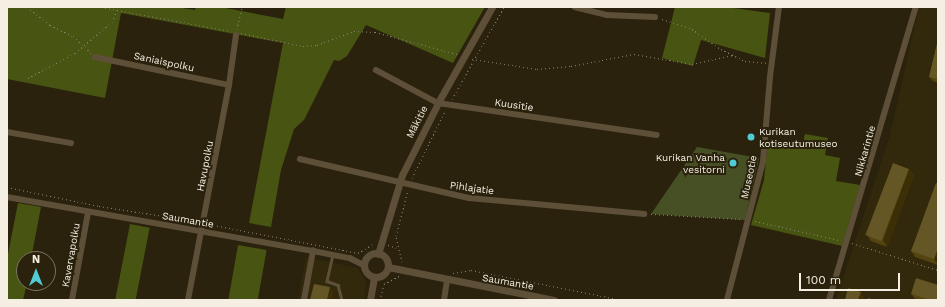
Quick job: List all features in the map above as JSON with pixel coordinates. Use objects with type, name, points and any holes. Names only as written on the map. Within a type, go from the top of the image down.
[{"type":"street","name":"Mäkitie","points":[[378,254],[399,183],[438,103],[492,7]]},
{"type":"street","points":[[575,7],[607,15],[656,18]]},
{"type":"street","name":"Museotie","points":[[727,300],[763,162],[771,64],[779,7]]},
{"type":"street","name":"Nikkarintie","points":[[829,300],[849,242],[916,7]]},
{"type":"street","name":"Havupolku","points":[[188,300],[229,85],[236,34]]},
{"type":"street","name":"Saniaispolku","points":[[95,57],[229,85]]},
{"type":"street","name":"Kuusitie","points":[[376,70],[438,103],[657,135]]},
{"type":"street","points":[[7,132],[71,143]]},
{"type":"street","name":"Pihlajatie","points":[[300,159],[409,186],[469,198],[644,214]]},
{"type":"street","name":"Saumantie","points":[[7,197],[201,233],[313,251],[364,264]]},
{"type":"street","name":"Kavervapolku","points":[[72,300],[88,213]]},
{"type":"street","points":[[304,300],[313,251]]},
{"type":"street","points":[[378,254],[386,258],[388,268],[383,275],[374,277],[366,272],[364,264],[370,256],[378,254]]},
{"type":"street","name":"Saumantie","points":[[388,268],[447,277],[554,300]]},
{"type":"street","points":[[370,300],[374,277]]},
{"type":"street","points":[[444,300],[447,277]]},
{"type":"lane","points":[[333,255],[327,281],[338,284],[342,300]]},
{"type":"path","points":[[29,7],[50,25],[84,44],[95,57]]},
{"type":"path","points":[[101,7],[303,46],[317,45],[354,31],[375,32],[474,60],[537,69],[571,66],[634,54],[692,64],[733,55]]},
{"type":"path","points":[[236,34],[242,7]]},
{"type":"path","points":[[397,248],[396,236],[399,217],[409,186],[448,105],[504,7]]},
{"type":"path","points":[[28,78],[65,59],[112,22],[118,10]]},
{"type":"path","points":[[656,18],[692,29],[745,61],[771,64]]},
{"type":"path","points":[[644,214],[748,220],[849,242],[938,270]]},
{"type":"path","points":[[402,262],[409,264]]},
{"type":"path","points":[[447,277],[471,270],[622,300]]},
{"type":"shaded area","points":[[919,7],[938,7],[938,300],[836,300],[890,135]]},
{"type":"shaded area","points":[[306,257],[358,268],[366,281],[364,300],[298,300]]},
{"type":"green space","points":[[7,7],[176,7],[195,10],[196,7],[220,7],[283,19],[286,7],[485,7],[453,63],[366,25],[347,56],[339,61],[334,60],[304,120],[294,129],[281,170],[271,227],[249,223],[283,43],[121,13],[105,98],[7,79]]},
{"type":"green space","points":[[675,7],[726,7],[770,13],[765,58],[701,40],[693,66],[662,58]]},
{"type":"green space","points":[[805,134],[828,138],[825,155],[840,158],[836,181],[860,185],[842,246],[751,225],[764,180],[768,140],[802,146]]},
{"type":"green space","points":[[697,147],[759,158],[745,220],[651,214]]},
{"type":"green space","points":[[18,203],[41,207],[33,251],[16,251],[16,291],[25,291],[23,300],[7,300],[7,259]]},
{"type":"green space","points":[[130,224],[150,228],[136,300],[115,300]]},
{"type":"green space","points":[[238,245],[267,250],[258,300],[228,300]]},
{"type":"building","points":[[938,40],[938,79],[929,77]]},
{"type":"building","points":[[893,163],[909,169],[881,241],[865,235]]},
{"type":"building","points":[[936,183],[938,184],[938,248],[934,259],[911,251]]},
{"type":"building","points":[[916,278],[938,285],[938,300],[931,300],[911,294]]},
{"type":"building","points":[[314,284],[330,287],[327,300],[310,300]]},
{"type":"building","points":[[848,288],[861,292],[858,300],[845,300]]},
{"type":"place","name":"Kurikan kotiseutumuseo","points":[[751,137]]},
{"type":"place","name":"Kurikan Vanha vesitorni","points":[[733,163]]}]
